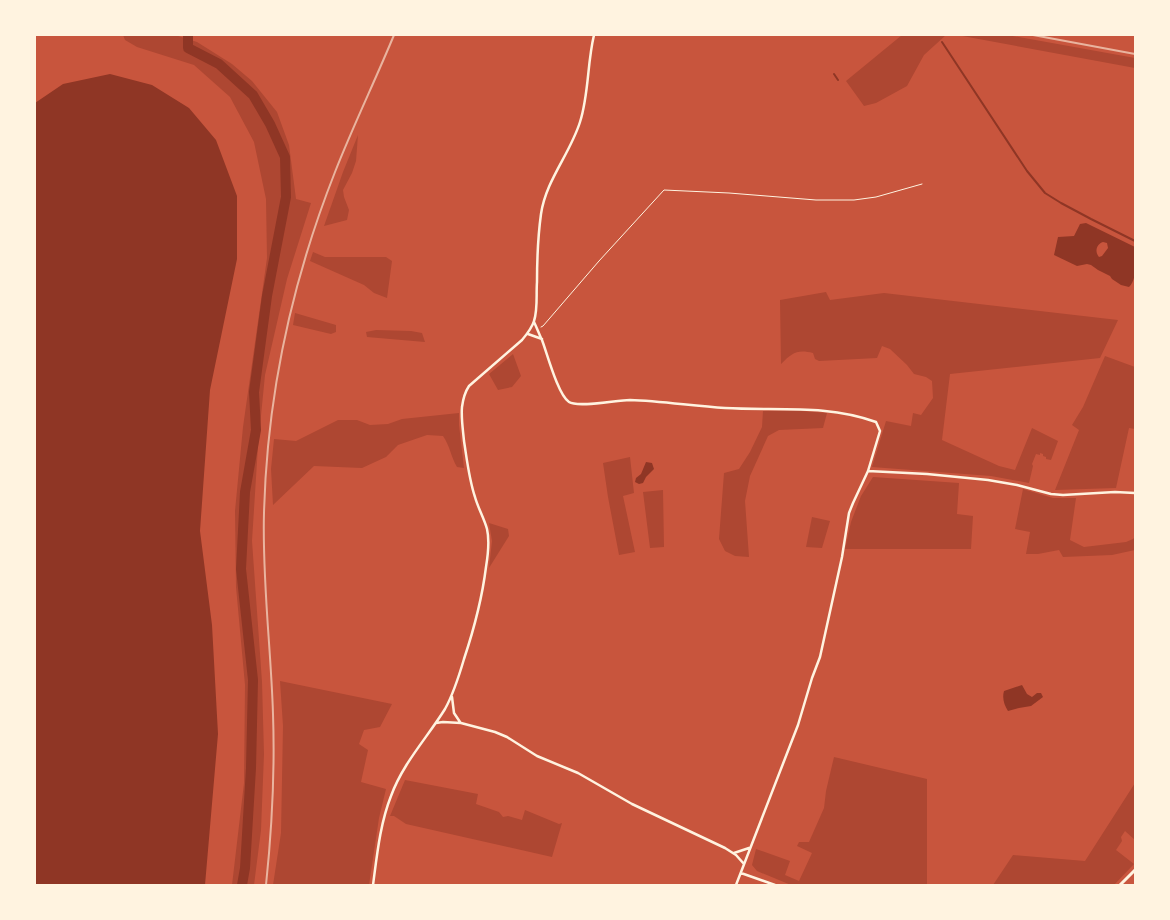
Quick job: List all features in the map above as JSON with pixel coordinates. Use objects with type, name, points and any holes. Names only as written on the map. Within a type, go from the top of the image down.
[{"type":"street","points":[[373,885],[380,832],[391,796],[405,768],[452,697],[478,613],[488,544],[487,530],[469,475],[463,428],[463,399],[469,386],[528,334],[534,322],[538,248],[543,203],[580,121],[587,94],[594,35]]},
{"type":"street","points":[[534,322],[561,391],[567,401],[572,403],[626,400],[724,408],[810,409],[846,414],[876,422],[880,431],[868,471],[849,513],[842,557],[820,657],[794,738],[736,885]]},
{"type":"street","points":[[528,334],[542,339]]},
{"type":"street","points":[[868,471],[988,480],[1017,484],[1051,494],[1135,493]]},
{"type":"street","points":[[452,697],[454,713],[461,723]]},
{"type":"street","points":[[436,723],[461,723],[507,737],[537,756],[578,773],[632,804],[734,853],[744,864]]},
{"type":"street","points":[[734,853],[750,848]]},
{"type":"street","points":[[1120,885],[1135,870]]},
{"type":"street","points":[[741,873],[775,885]]},
{"type":"path","points":[[538,331],[664,190],[816,200],[854,200],[876,197],[922,184]]},
{"type":"shaded area","points":[[123,35],[175,35],[197,42],[232,64],[252,81],[277,112],[289,145],[296,199],[311,203],[287,279],[265,375],[258,446],[252,541],[262,682],[264,754],[261,830],[254,885],[232,885],[244,783],[245,685],[236,587],[235,511],[243,427],[267,258],[266,199],[254,142],[230,97],[194,65],[137,47],[125,40]]},
{"type":"shaded area","points":[[902,35],[946,35],[924,55],[907,86],[876,103],[864,106],[846,81]]},
{"type":"shaded area","points":[[957,35],[1007,35],[1135,58],[1135,68]]},
{"type":"shaded area","points":[[110,74],[152,85],[189,108],[216,140],[237,196],[237,259],[210,390],[200,531],[212,625],[218,734],[205,885],[35,885],[35,103],[63,84]]},
{"type":"shaded area","points":[[358,135],[356,161],[343,190],[349,210],[347,220],[324,226],[343,172]]},
{"type":"shaded area","points":[[1086,223],[1135,247],[1135,274],[1129,287],[1121,285],[1091,265],[1077,266],[1054,255],[1058,237],[1074,236],[1080,224]],"holes":[[[1103,242],[1107,243],[1108,248],[1099,257],[1096,250],[1098,246]]]},
{"type":"shaded area","points":[[313,252],[325,257],[386,257],[392,261],[387,298],[374,293],[364,285],[310,261]]},
{"type":"shaded area","points":[[826,292],[830,300],[884,293],[1118,320],[1100,358],[950,374],[942,440],[999,466],[1015,470],[1032,428],[1058,441],[1051,460],[1046,459],[1043,454],[1036,454],[1032,464],[1029,483],[991,476],[872,467],[886,421],[911,426],[913,413],[921,415],[933,398],[932,381],[926,377],[914,374],[890,349],[882,346],[877,358],[819,361],[815,359],[813,353],[803,351],[792,355],[781,364],[780,300]]},
{"type":"shaded area","points":[[295,313],[336,325],[336,332],[331,334],[293,325]]},
{"type":"shaded area","points":[[376,330],[422,333],[425,342],[367,337],[366,332]]},
{"type":"shaded area","points":[[513,354],[521,376],[512,387],[498,390],[489,374]]},
{"type":"shaded area","points":[[1105,356],[1135,367],[1135,429],[1129,428],[1116,488],[1055,490],[1079,430],[1072,425],[1083,407]]},
{"type":"shaded area","points":[[763,411],[827,413],[823,428],[779,430],[768,436],[750,476],[745,501],[749,557],[735,556],[725,551],[719,539],[724,473],[739,469],[750,452],[762,427]]},
{"type":"shaded area","points":[[459,413],[464,468],[457,467],[443,436],[427,435],[398,445],[386,457],[362,468],[314,466],[273,505],[271,469],[274,439],[296,441],[338,420],[357,420],[370,425],[388,424],[402,419]]},
{"type":"shaded area","points":[[630,457],[634,493],[623,496],[635,552],[619,555],[603,463]]},
{"type":"shaded area","points":[[646,462],[652,463],[654,469],[643,483],[639,484],[635,482],[636,478],[641,474]]},
{"type":"shaded area","points":[[873,477],[959,483],[957,514],[973,516],[971,549],[845,549],[851,522],[861,496]]},
{"type":"shaded area","points":[[1023,489],[1053,498],[1076,498],[1070,540],[1084,547],[1126,542],[1135,537],[1135,550],[1112,555],[1063,557],[1059,550],[1026,554],[1030,532],[1015,529]]},
{"type":"shaded area","points":[[663,490],[664,547],[650,548],[643,492]]},
{"type":"shaded area","points":[[812,517],[830,521],[822,548],[806,547]]},
{"type":"shaded area","points":[[489,523],[508,529],[509,536],[489,568],[492,541]]},
{"type":"shaded area","points":[[280,681],[392,704],[380,727],[364,730],[359,744],[368,750],[361,782],[386,789],[379,818],[369,885],[273,885],[281,833],[283,726]]},
{"type":"shaded area","points":[[1022,685],[1027,694],[1032,697],[1037,693],[1041,693],[1043,697],[1031,706],[1008,711],[1003,696],[1004,691]]},
{"type":"shaded area","points":[[834,757],[927,779],[927,885],[791,885],[757,871],[752,865],[756,849],[790,861],[785,875],[799,881],[812,853],[797,846],[799,842],[809,842],[824,808]]},
{"type":"shaded area","points":[[405,780],[478,794],[476,804],[499,812],[503,817],[508,816],[522,820],[525,810],[559,824],[562,823],[552,857],[406,824],[394,816],[390,816]]},
{"type":"shaded area","points":[[1135,783],[1135,840],[1125,831],[1121,837],[1122,841],[1116,850],[1134,864],[1114,885],[993,885],[1013,855],[1085,861]]},
{"type":"waterway","points":[[188,35],[188,48],[219,64],[253,95],[270,124],[285,157],[286,197],[267,296],[254,392],[256,430],[245,492],[241,569],[253,680],[251,768],[245,868],[242,885]]},
{"type":"waterway","points":[[942,42],[1027,171],[1045,193],[1135,241]]},
{"type":"waterway","points":[[834,74],[838,80]]},
{"type":"railway","points":[[266,885],[270,842],[274,735],[265,589],[264,513],[266,469],[276,382],[294,297],[320,213],[342,155],[394,35]]},
{"type":"railway","points":[[1033,35],[1135,54]]}]
